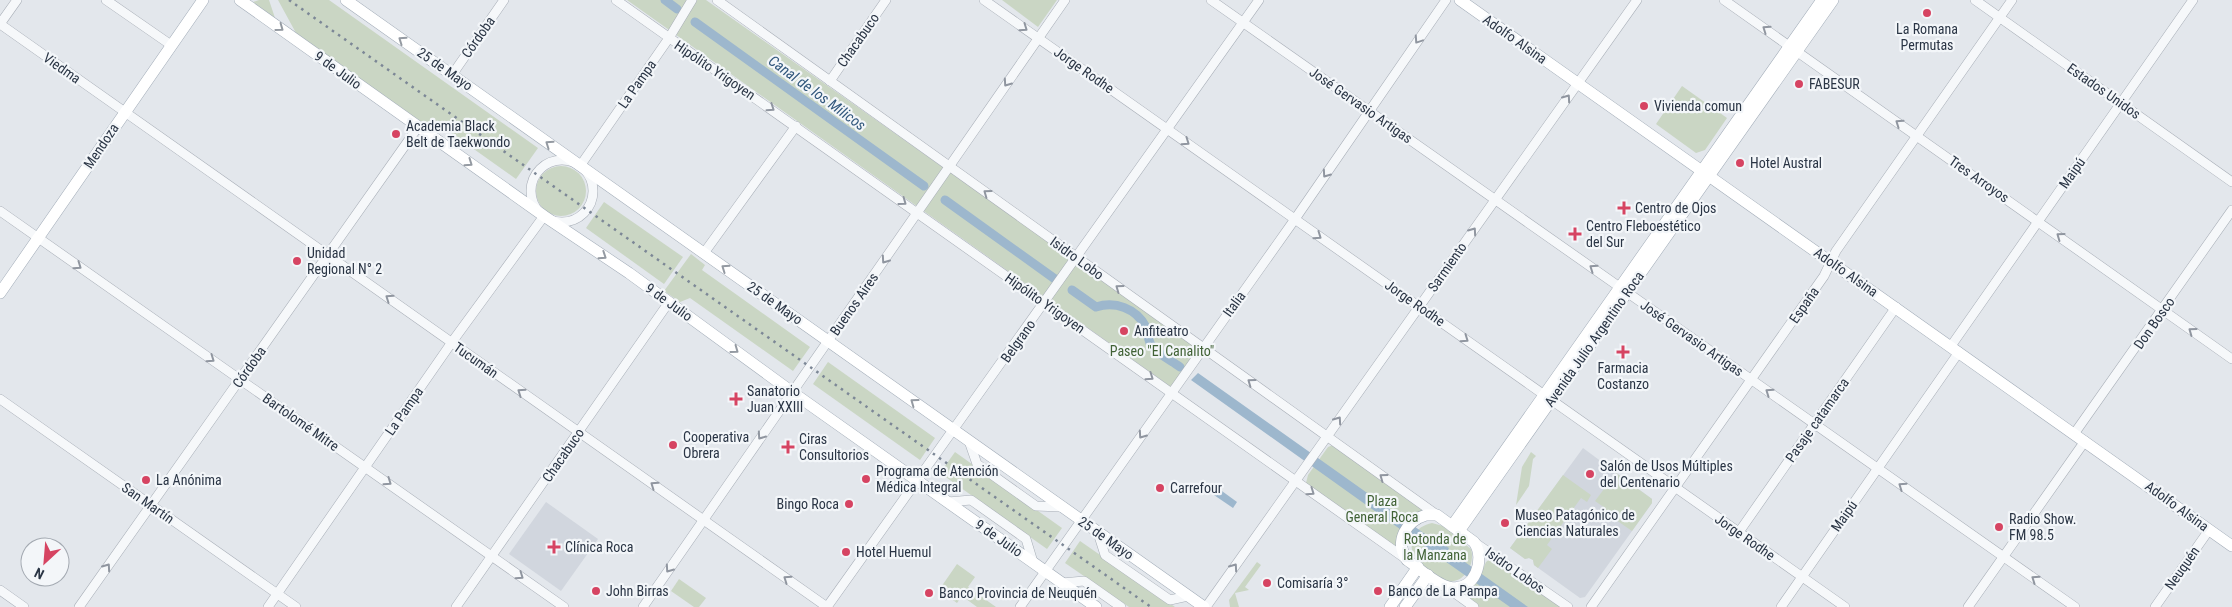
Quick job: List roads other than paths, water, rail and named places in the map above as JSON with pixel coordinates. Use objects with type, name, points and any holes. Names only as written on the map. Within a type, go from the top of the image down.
[{"type":"main road","name":"Mendoza","points":[[0,292],[203,0]]},
{"type":"main road","name":"9 de Julio","points":[[240,0],[544,216],[669,302],[792,392],[1096,607]]},
{"type":"main road","name":"25 de Mayo","points":[[346,0],[1205,607]]},
{"type":"main road","name":"Adolfo Alsina","points":[[1460,0],[2232,546]]},
{"type":"main road","name":"Avenida Julio Argentino Roca","points":[[1456,528],[1793,48],[1822,0]]},
{"type":"main road","name":"Avenida Julio Argentino Roca","points":[[1793,48],[1833,0]]},
{"type":"main road","name":"Isidro Lobos","points":[[1437,515],[1474,542]]},
{"type":"main road","points":[[1407,560],[1401,547],[1406,528],[1420,516],[1437,515]]},
{"type":"main road","points":[[1443,585],[1456,588],[1468,583],[1473,578],[1478,569],[1480,557],[1474,542]]},
{"type":"main road","name":"Hipólito Yrigoyen","points":[[1407,560],[1443,585]]},
{"type":"main road","points":[[1390,607],[1418,568]]},
{"type":"main road","points":[[1405,607],[1428,575]]},
{"type":"street","points":[[0,24],[17,0]]},
{"type":"street","points":[[106,0],[171,46]]},
{"type":"street","name":"Córdoba","points":[[452,75],[504,0]]},
{"type":"street","name":"Hipólito Yrigoyen","points":[[616,0],[1407,560]]},
{"type":"street","name":"La Pampa","points":[[580,166],[669,38],[692,0]]},
{"type":"street","name":"Isidro Lobo","points":[[717,0],[1437,515]]},
{"type":"street","name":"Chacabuco","points":[[830,81],[886,0]]},
{"type":"street","name":"Jorge Rodhe","points":[[984,0],[1845,607]]},
{"type":"street","name":"Buenos Aires","points":[[643,607],[1065,0]]},
{"type":"street","name":"José Gervasio Artigas","points":[[1211,0],[2074,607]]},
{"type":"street","name":"Belgrano","points":[[827,607],[1259,0]]},
{"type":"street","name":"Italia","points":[[1020,607],[1295,219],[1446,0]]},
{"type":"street","name":"Sarmiento","points":[[1205,607],[1637,0]]},
{"type":"street","name":"Tres Arroyos","points":[[1724,0],[2232,359]]},
{"type":"street","name":"Estados Unidos","points":[[1975,0],[2232,182]]},
{"type":"street","name":"España","points":[[1591,607],[1752,380],[1824,276],[1836,251],[2012,0]]},
{"type":"street","name":"Maipú","points":[[1781,607],[1878,469],[2038,221],[2193,0]]},
{"type":"street","name":"Viedma","points":[[0,24],[125,112]]},
{"type":"street","name":"Tucumán","points":[[125,112],[827,607]]},
{"type":"street","points":[[704,253],[796,126]]},
{"type":"street","name":"Córdoba","points":[[79,607],[418,127]]},
{"type":"street","points":[[556,160],[568,160],[580,166],[589,176],[593,189],[587,209],[576,218],[563,222],[544,216],[532,200],[531,186],[536,174],[544,165],[556,160]]},
{"type":"street","name":"Don Bosco","points":[[2074,434],[2164,310],[2232,210]]},
{"type":"street","name":"Bartolomé Mitre","points":[[0,211],[564,607]]},
{"type":"street","name":"La Pampa","points":[[268,607],[452,342],[544,216]]},
{"type":"street","name":"Chacabuco","points":[[456,607],[669,302]]},
{"type":"street","name":"Pasaje catamarca","points":[[1739,532],[1896,308]]},
{"type":"street","name":"San Martín","points":[[0,399],[296,607]]},
{"type":"street","points":[[1968,607],[2085,441]]},
{"type":"street","name":"Neuquén","points":[[2155,607],[2209,530]]},
{"type":"street","name":"Isidro Lobos","points":[[1474,542],[1568,607]]},
{"type":"street","points":[[1062,583],[1084,581],[1122,607]]},
{"type":"street","name":"Hipólito Yrigoyen","points":[[1443,585],[1474,607]]},
{"type":"street","points":[[0,590],[24,607]]},
{"type":"water","points":[[1198,373],[1442,546],[1443,544],[1449,548],[1448,550],[1528,607],[1510,607],[1442,559],[1440,561],[1434,556],[1435,554],[1191,380]]},
{"type":"water","points":[[1215,486],[1237,502],[1233,508],[1211,493]]},
{"type":"waterway","name":"Canal de los Milicos","points":[[665,0],[677,9]]},
{"type":"waterway","name":"Canal de los Milicos","points":[[695,22],[924,186]]},
{"type":"waterway","name":"Canal de los Milicos","points":[[945,200],[1055,279]]},
{"type":"waterway","name":"Canal de los Milicos","points":[[1072,290],[1096,307],[1103,305],[1118,306],[1137,315],[1146,327],[1152,346],[1161,355],[1180,367]]},
{"type":"railway","points":[[289,0],[1151,607]]},
{"type":"place","name":"La Romana Permutas","points":[[1927,13]]},
{"type":"place","name":"FABESUR","points":[[1799,84]]},
{"type":"place","name":"Vivienda comun","points":[[1644,106]]},
{"type":"place","name":"Academia Black Belt de Taekwondo","points":[[396,134]]},
{"type":"place","name":"Hotel Austral","points":[[1740,163]]},
{"type":"place","name":"Centro de Ojos","points":[[1624,208]]},
{"type":"place","name":"Centro Fleboestético del Sur","points":[[1575,234]]},
{"type":"place","name":"Unidad Regional N° 2","points":[[297,261]]},
{"type":"place","name":"Anfiteatro","points":[[1124,331]]},
{"type":"place","name":"Farmacia Costanzo","points":[[1623,352]]},
{"type":"place","name":"Sanatorio Juan XXIII","points":[[736,399]]},
{"type":"place","name":"Cooperativa Obrera","points":[[673,445]]},
{"type":"place","name":"Ciras Consultorios","points":[[788,447]]},
{"type":"place","name":"Salón de Usos Múltiples del Centenario","points":[[1590,474]]},
{"type":"place","name":"Programa de Atención Médica Integral","points":[[866,479]]},
{"type":"place","name":"La Anónima","points":[[146,480]]},
{"type":"place","name":"Carrefour","points":[[1160,488]]},
{"type":"place","name":"Bingo Roca","points":[[849,504]]},
{"type":"place","name":"Museo Patagónico de Ciencias Naturales","points":[[1505,523]]},
{"type":"place","name":"Radio Show. FM 98.5","points":[[1999,527]]},
{"type":"place","name":"Clínica Roca","points":[[554,547]]},
{"type":"place","name":"Hotel Huemul","points":[[846,552]]},
{"type":"place","name":"Comisaría 3°","points":[[1267,583]]},
{"type":"place","name":"John Birras","points":[[596,591]]},
{"type":"place","name":"Banco de La Pampa","points":[[1378,591]]},
{"type":"place","name":"Banco Provincia de Neuquén","points":[[929,593]]},
{"type":"park label","name":"Paseo \"El Canalito\"","points":[[1162,351]]},
{"type":"park label","name":"Plaza General Roca","points":[[1382,510]]},
{"type":"park label","name":"Rotonda de la Manzana","points":[[1435,548]]}]
